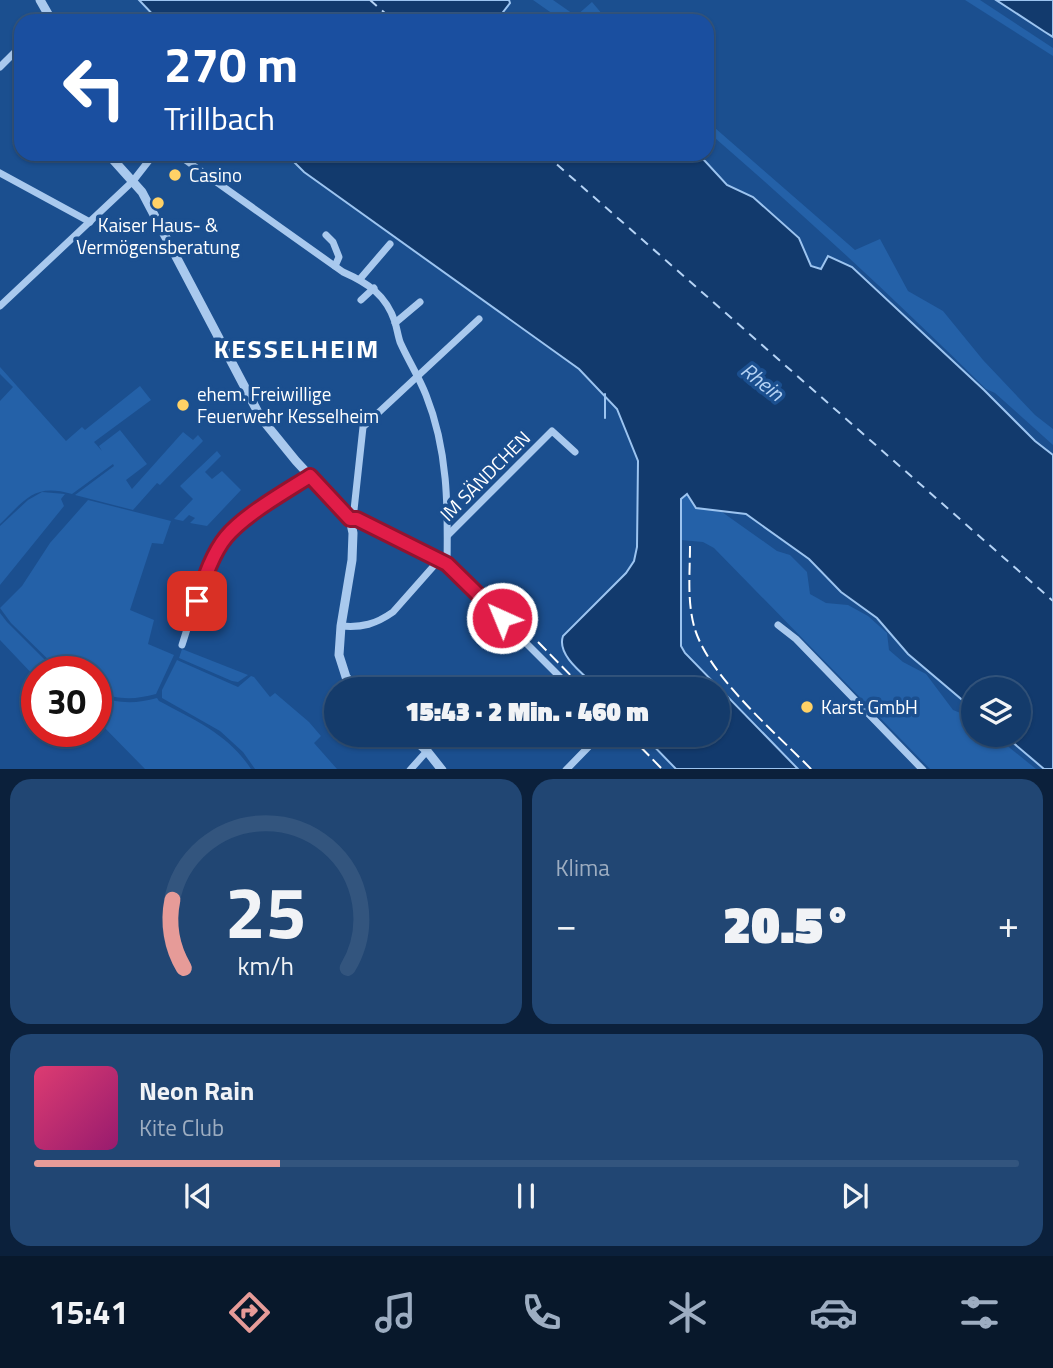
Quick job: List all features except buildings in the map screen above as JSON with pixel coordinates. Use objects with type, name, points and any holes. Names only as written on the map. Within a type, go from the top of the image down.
[{"type":"street","points":[[0,67],[14,53]]},
{"type":"street","points":[[115,161],[142,192],[218,332],[257,412],[350,519],[353,533],[352,561],[339,643],[341,666],[346,677]]},
{"type":"street","points":[[0,306],[134,181],[149,161]]},
{"type":"street","points":[[187,161],[335,266],[360,279],[381,295],[430,407],[443,453],[447,564]]},
{"type":"street","points":[[0,173],[90,222]]},
{"type":"street","points":[[326,235],[338,250],[340,257],[335,266]]},
{"type":"street","points":[[360,279],[390,244]]},
{"type":"street","points":[[361,300],[374,288]]},
{"type":"street","points":[[395,323],[420,302]]},
{"type":"street","points":[[350,519],[354,510],[363,427],[478,319]]},
{"type":"street","name":"IM SÄNDCHEN","points":[[447,535],[552,431],[575,452]]},
{"type":"street","points":[[181,645],[205,579],[225,538],[242,522],[310,476]]},
{"type":"street","points":[[350,519],[357,519],[447,564],[560,677]]},
{"type":"street","points":[[341,626],[364,626],[393,612],[439,560]]},
{"type":"street","points":[[778,625],[796,639],[923,769]]},
{"type":"street","points":[[422,747],[442,769]]},
{"type":"street","points":[[566,769],[588,747]]},
{"type":"street","points":[[410,769],[427,751]]},
{"type":"shaded area","points":[[533,0],[553,0],[573,14],[553,14]]},
{"type":"shaded area","points":[[965,0],[980,0],[1053,48],[1053,56]]},
{"type":"shaded area","points":[[592,2],[602,14],[578,14]]},
{"type":"shaded area","points":[[714,127],[855,250],[880,239],[908,291],[943,311],[983,360],[1035,415],[1053,429],[1053,445],[995,393],[986,389],[714,137]]},
{"type":"shaded area","points":[[0,367],[66,441],[82,427],[85,430],[140,386],[151,400],[94,442],[102,451],[99,446],[120,430],[147,464],[126,480],[132,489],[183,432],[193,440],[198,435],[203,441],[160,485],[157,483],[133,510],[75,495],[114,466],[113,464],[72,494],[59,491],[39,492],[24,501],[0,524],[0,401],[13,387],[0,374]]},
{"type":"shaded area","points":[[217,451],[221,456],[205,472],[212,479],[222,471],[241,490],[207,526],[190,523],[195,518],[189,515],[183,521],[174,519],[193,499],[180,486]]},
{"type":"shaded area","points":[[42,492],[65,494],[61,499],[64,506],[0,585],[0,526],[28,500]]},
{"type":"shaded area","points":[[687,494],[696,508],[722,512],[777,551],[790,555],[807,572],[810,594],[826,603],[848,605],[868,616],[887,633],[889,650],[903,662],[926,674],[953,710],[961,713],[961,747],[1009,747],[1036,769],[930,769],[714,548],[703,542],[681,540],[681,499]]},
{"type":"shaded area","points":[[88,500],[171,521],[163,544],[152,543],[130,610],[154,620],[148,644],[174,655],[156,694],[133,698],[112,696],[112,656],[45,656],[11,623],[0,608],[22,586],[50,543]]},
{"type":"shaded area","points":[[0,613],[41,656],[21,656],[21,662],[0,640]]},
{"type":"shaded area","points":[[182,649],[248,675],[238,682],[232,681],[179,658]]},
{"type":"shaded area","points":[[177,660],[238,687],[251,676],[254,677],[270,697],[275,693],[309,722],[321,736],[314,743],[337,769],[255,769],[243,752],[220,731],[162,698],[162,690]]},
{"type":"shaded area","points":[[157,698],[222,738],[251,769],[145,769],[112,735],[112,700],[126,702]]},
{"type":"water","points":[[139,0],[509,0],[510,3],[502,14],[152,14]]},
{"type":"water","points":[[996,0],[1053,0],[1053,37],[1045,32]]},
{"type":"water","name":"Rhein","points":[[293,161],[705,161],[727,185],[753,197],[799,238],[811,266],[821,269],[828,256],[852,267],[1053,455],[1053,769],[1044,769],[1018,747],[1031,747],[1031,677],[961,677],[961,699],[908,654],[877,618],[841,592],[809,559],[746,514],[696,508],[687,494],[681,499],[681,646],[708,677],[586,677],[568,658],[562,643],[563,636],[626,573],[634,561],[637,547],[638,461],[617,409],[579,369],[304,172]]},
{"type":"water","points":[[730,699],[798,769],[676,769],[655,747],[730,747]]},
{"type":"waterway","points":[[605,394],[605,418]]},
{"type":"ferry route","points":[[370,0],[386,14]]},
{"type":"ferry route","points":[[553,161],[1053,601]]},
{"type":"railway","points":[[690,546],[690,606],[701,645],[727,683],[811,769]]},
{"type":"railway","points":[[538,642],[572,677]]},
{"type":"railway","points":[[641,747],[662,769]]},
{"type":"place","name":"Casino","points":[[175,175]]},
{"type":"place","name":"Kaiser Haus- & Vermögensberatung","points":[[158,203]]},
{"type":"place","name":"ehem. Freiwillige Feuerwehr Kesselheim","points":[[183,405]]},
{"type":"place","name":"Karst GmbH","points":[[807,707]]},
{"type":"district","name":"KESSELHEIM","points":[[297,349]]},
{"type":"route","points":[[197,601],[219,546],[232,530],[310,476],[350,519],[357,519],[447,564],[502,618]]}]
